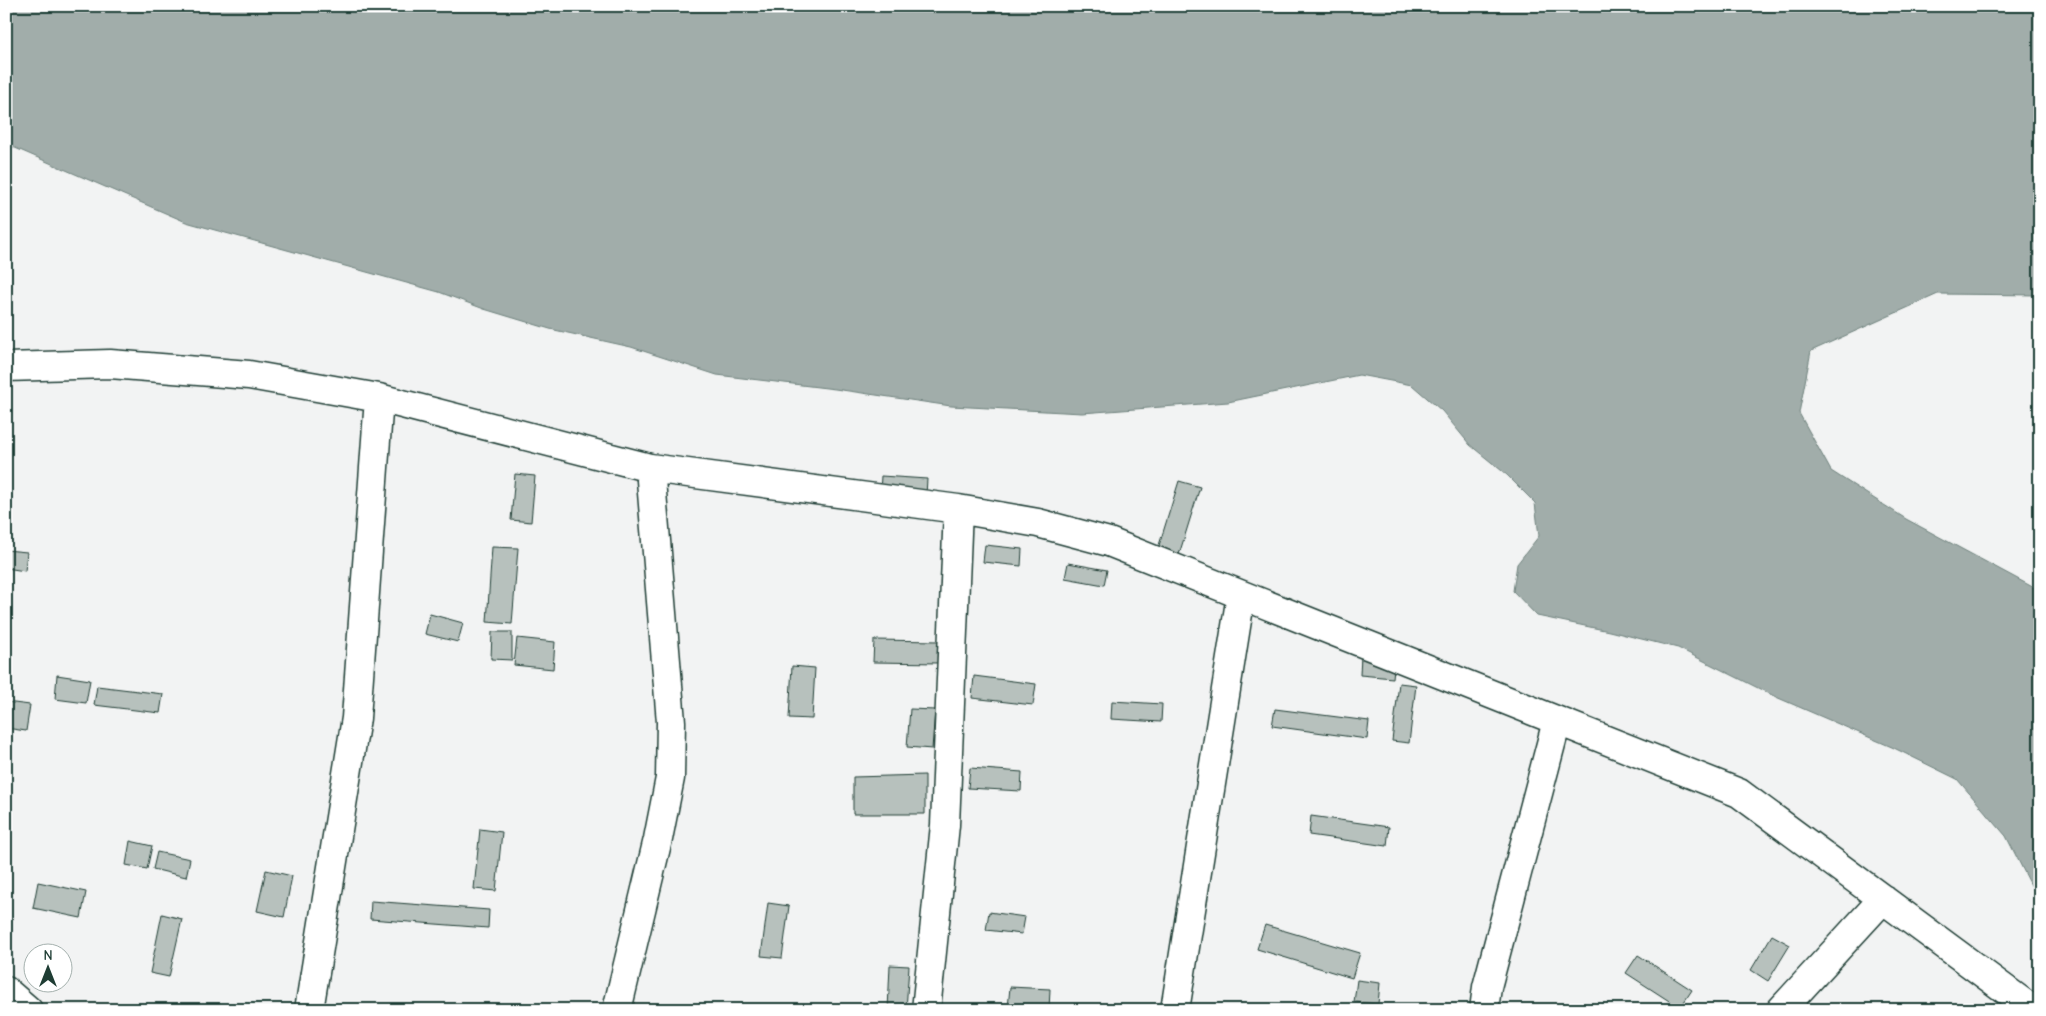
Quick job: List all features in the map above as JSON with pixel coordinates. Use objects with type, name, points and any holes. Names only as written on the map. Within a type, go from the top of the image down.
[{"type":"street","points":[[6,367],[110,364],[249,375],[379,398],[650,468],[958,509],[1038,523],[1109,542],[1739,794],[1883,899],[2020,1005]]},
{"type":"street","points":[[309,1010],[356,718],[379,398]]},
{"type":"street","points":[[617,1010],[658,839],[670,778],[671,722],[650,468]]},
{"type":"street","points":[[926,1010],[945,824],[958,509]]},
{"type":"street","points":[[1175,1010],[1241,595]]},
{"type":"street","points":[[1484,1010],[1487,987],[1557,721]]},
{"type":"street","points":[[1781,1010],[1883,899]]},
{"type":"street","points":[[6,991],[28,1010]]},
{"type":"shaded area","points":[[6,6],[2040,6],[2040,295],[1938,294],[1811,351],[1799,413],[1831,471],[1906,519],[2040,591],[2040,903],[2006,836],[1957,779],[1894,748],[1776,697],[1678,648],[1537,616],[1513,591],[1517,564],[1539,536],[1535,503],[1507,475],[1470,445],[1442,411],[1412,385],[1359,375],[1228,402],[1082,413],[951,406],[835,389],[717,375],[631,347],[550,329],[484,309],[439,292],[186,222],[6,144]]},
{"type":"building","points":[[515,474],[535,476],[531,522],[511,520]]},
{"type":"building","points":[[881,476],[927,479],[926,495],[880,492]]},
{"type":"building","points":[[1179,481],[1200,487],[1177,561],[1156,555]]},
{"type":"building","points":[[985,545],[1022,549],[1021,566],[983,562]]},
{"type":"building","points":[[492,547],[518,548],[512,624],[487,622]]},
{"type":"building","points":[[6,550],[27,552],[25,571],[6,568]]},
{"type":"building","points":[[1068,563],[1107,570],[1104,585],[1065,578]]},
{"type":"building","points":[[430,614],[463,623],[458,642],[425,634]]},
{"type":"building","points":[[492,632],[512,632],[512,660],[491,659]]},
{"type":"building","points":[[517,638],[555,642],[553,669],[514,665]]},
{"type":"building","points":[[874,640],[939,641],[939,663],[873,662]]},
{"type":"building","points":[[1361,655],[1395,658],[1393,678],[1360,675]]},
{"type":"building","points":[[792,666],[815,668],[812,719],[789,718]]},
{"type":"building","points":[[57,675],[90,680],[86,703],[55,699]]},
{"type":"building","points":[[974,676],[1036,684],[1033,705],[972,698]]},
{"type":"building","points":[[1399,683],[1416,685],[1409,743],[1392,741]]},
{"type":"building","points":[[97,686],[163,694],[160,713],[94,705]]},
{"type":"building","points":[[1112,701],[1162,704],[1161,722],[1111,719]]},
{"type":"building","points":[[6,702],[30,705],[26,731],[6,728]]},
{"type":"building","points":[[910,709],[935,710],[932,749],[907,747]]},
{"type":"building","points":[[1275,709],[1369,721],[1367,739],[1272,726]]},
{"type":"building","points":[[970,768],[1022,772],[1021,791],[968,788]]},
{"type":"building","points":[[925,775],[925,814],[853,814],[853,777]]},
{"type":"building","points":[[1311,816],[1389,827],[1387,846],[1309,835]]},
{"type":"building","points":[[480,829],[502,832],[496,891],[474,889]]},
{"type":"building","points":[[130,841],[152,846],[147,869],[126,865]]},
{"type":"building","points":[[157,852],[190,859],[186,877],[153,869]]},
{"type":"building","points":[[266,870],[292,876],[284,917],[257,911]]},
{"type":"building","points":[[38,882],[86,892],[81,918],[33,908]]},
{"type":"building","points":[[371,901],[489,910],[488,928],[370,919]]},
{"type":"building","points":[[768,903],[789,906],[782,958],[761,956]]},
{"type":"building","points":[[989,912],[1025,917],[1022,934],[986,930]]},
{"type":"building","points":[[162,914],[182,919],[169,977],[150,973]]},
{"type":"building","points":[[1265,925],[1360,953],[1352,978],[1257,949]]},
{"type":"building","points":[[1772,935],[1790,945],[1768,981],[1751,970]]},
{"type":"building","points":[[1638,955],[1692,990],[1680,1008],[1626,973]]},
{"type":"building","points":[[890,965],[909,966],[906,1010],[888,1010]]},
{"type":"building","points":[[1357,980],[1380,983],[1378,1004],[1354,1002]]},
{"type":"building","points":[[1010,987],[1050,989],[1049,1010],[1008,1008]]}]
